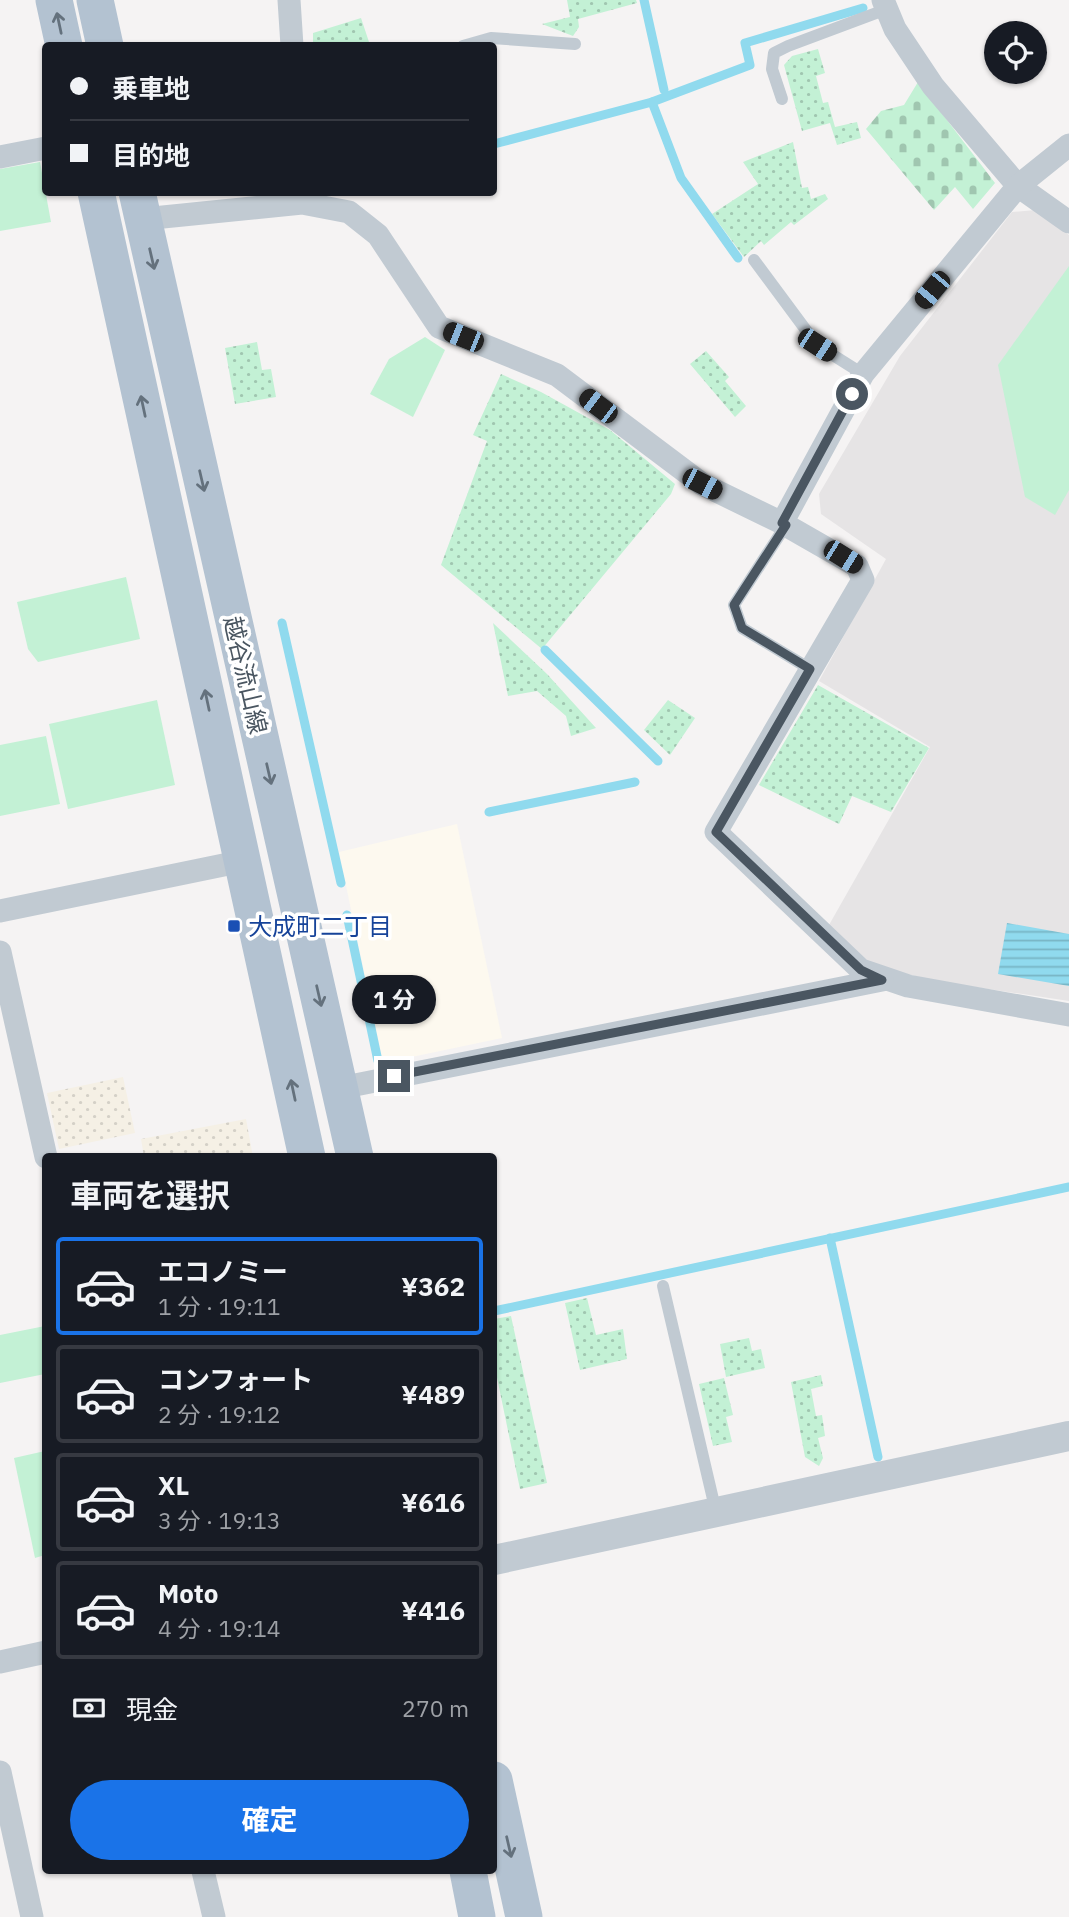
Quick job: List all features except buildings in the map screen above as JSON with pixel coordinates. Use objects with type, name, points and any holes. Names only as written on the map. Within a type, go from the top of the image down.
[{"type":"main road","points":[[54,0],[63,42]]},
{"type":"main road","points":[[95,0],[104,42]]},
{"type":"main road","name":"越谷流山線","points":[[97,196],[306,1153]]},
{"type":"main road","name":"越谷流山線","points":[[140,206],[354,1153]]},
{"type":"main road","points":[[497,1794],[524,1917]]},
{"type":"main road","points":[[469,1874],[477,1917]]},
{"type":"street","points":[[289,0],[292,42]]},
{"type":"street","points":[[885,4],[895,29],[933,86],[1018,186],[1069,222]]},
{"type":"street","points":[[784,524],[863,374],[1018,186],[1069,145]]},
{"type":"street","points":[[0,157],[42,149]]},
{"type":"street","points":[[140,206],[301,198],[349,212],[378,235],[439,327],[556,375],[702,484],[784,524],[857,566],[863,580],[716,832],[861,970],[882,980],[1069,1015]]},
{"type":"street","points":[[0,911],[243,861]]},
{"type":"street","points":[[0,952],[45,1153]]},
{"type":"street","points":[[340,1088],[882,980]]},
{"type":"street","points":[[497,1559],[1069,1436]]},
{"type":"street","points":[[0,1662],[42,1653]]},
{"type":"street","points":[[0,1772],[32,1917]]},
{"type":"street","points":[[204,1874],[214,1917]]},
{"type":"lane","points":[[782,99],[772,69],[774,53],[885,4]]},
{"type":"lane","points":[[475,42],[491,37],[575,44]]},
{"type":"lane","points":[[754,260],[817,345],[863,374]]},
{"type":"lane","points":[[784,524],[734,605],[742,628],[810,669]]},
{"type":"lane","points":[[663,1286],[716,1512]]},
{"type":"shaded area","points":[[1036,210],[1069,235],[1069,1001],[935,981],[872,965],[829,925],[930,747],[819,681],[886,559],[821,514],[819,494],[900,356],[1012,212]]},
{"type":"shaded area","points":[[457,824],[502,1038],[383,1063],[339,852]]},
{"type":"green space","points":[[567,0],[636,0],[637,3],[578,19],[579,27],[573,36],[542,24],[570,17]]},
{"type":"green space","points":[[361,18],[369,42],[313,42],[313,33]]},
{"type":"green space","points":[[818,49],[825,73],[816,76],[823,103],[828,102],[835,127],[857,122],[861,138],[837,145],[830,123],[802,131],[784,65],[792,56]]},
{"type":"green space","points":[[918,82],[995,183],[973,209],[955,187],[934,210],[866,129],[881,111],[904,105]]},
{"type":"green space","points":[[793,142],[802,188],[808,187],[811,199],[825,194],[828,199],[794,225],[791,222],[764,245],[761,241],[744,257],[712,214],[758,184],[743,162]]},
{"type":"green space","points":[[40,162],[42,196],[46,196],[51,222],[0,231],[0,169]]},
{"type":"green space","points":[[1069,266],[1069,490],[1055,515],[1025,497],[998,365]]},
{"type":"green space","points":[[425,337],[445,350],[413,417],[370,394],[389,359]]},
{"type":"green space","points":[[257,342],[262,370],[271,369],[276,397],[235,404],[225,348]]},
{"type":"green space","points":[[706,351],[729,377],[725,381],[746,406],[735,417],[690,364]]},
{"type":"green space","points":[[501,374],[541,392],[610,430],[675,484],[671,494],[542,649],[441,565],[487,441],[473,435]]},
{"type":"green space","points":[[126,577],[140,639],[38,662],[28,649],[17,602]]},
{"type":"green space","points":[[493,623],[547,674],[596,728],[571,736],[566,716],[537,691],[508,696]]},
{"type":"green space","points":[[818,685],[929,748],[891,812],[852,796],[839,824],[759,785]]},
{"type":"green space","points":[[157,700],[175,785],[68,809],[49,724]]},
{"type":"green space","points":[[668,700],[695,718],[670,755],[644,730]]},
{"type":"green space","points":[[46,736],[60,804],[0,816],[0,745]]},
{"type":"green space","points":[[587,1298],[596,1335],[623,1329],[627,1359],[580,1370],[565,1303]]},
{"type":"green space","points":[[511,1316],[547,1483],[520,1489],[497,1378],[497,1318]]},
{"type":"green space","points":[[42,1327],[42,1375],[0,1383],[0,1335]]},
{"type":"green space","points":[[749,1338],[752,1351],[761,1349],[765,1368],[726,1377],[720,1344]]},
{"type":"green space","points":[[821,1375],[823,1386],[811,1389],[816,1416],[822,1415],[825,1436],[818,1438],[823,1458],[819,1466],[805,1457],[791,1382]]},
{"type":"green space","points":[[724,1378],[733,1415],[726,1417],[732,1442],[713,1446],[699,1384]]},
{"type":"green space","points":[[42,1452],[42,1556],[35,1558],[14,1458]]},
{"type":"sand","points":[[123,1077],[135,1133],[59,1149],[47,1093]]},
{"type":"sand","points":[[246,1119],[252,1153],[143,1153],[141,1139]]},
{"type":"water","points":[[1007,923],[1069,934],[1069,986],[998,974]]},
{"type":"waterway","points":[[644,0],[664,90]]},
{"type":"waterway","points":[[497,143],[652,102],[750,65],[745,43],[863,8]]},
{"type":"waterway","points":[[652,102],[681,178],[738,258]]},
{"type":"waterway","points":[[282,623],[341,883]]},
{"type":"waterway","points":[[545,650],[658,761]]},
{"type":"waterway","points":[[489,812],[635,782]]},
{"type":"waterway","points":[[347,915],[378,1061]]},
{"type":"waterway","points":[[497,1310],[1069,1187]]},
{"type":"waterway","points":[[830,1238],[878,1457]]},
{"type":"place","name":"大成町二丁目","points":[[234,926]]},
{"type":"route","points":[[394,1076],[733,1009],[799,999],[882,980],[861,970],[716,832],[810,669],[742,628],[734,605],[786,525],[782,523],[852,394]]}]
